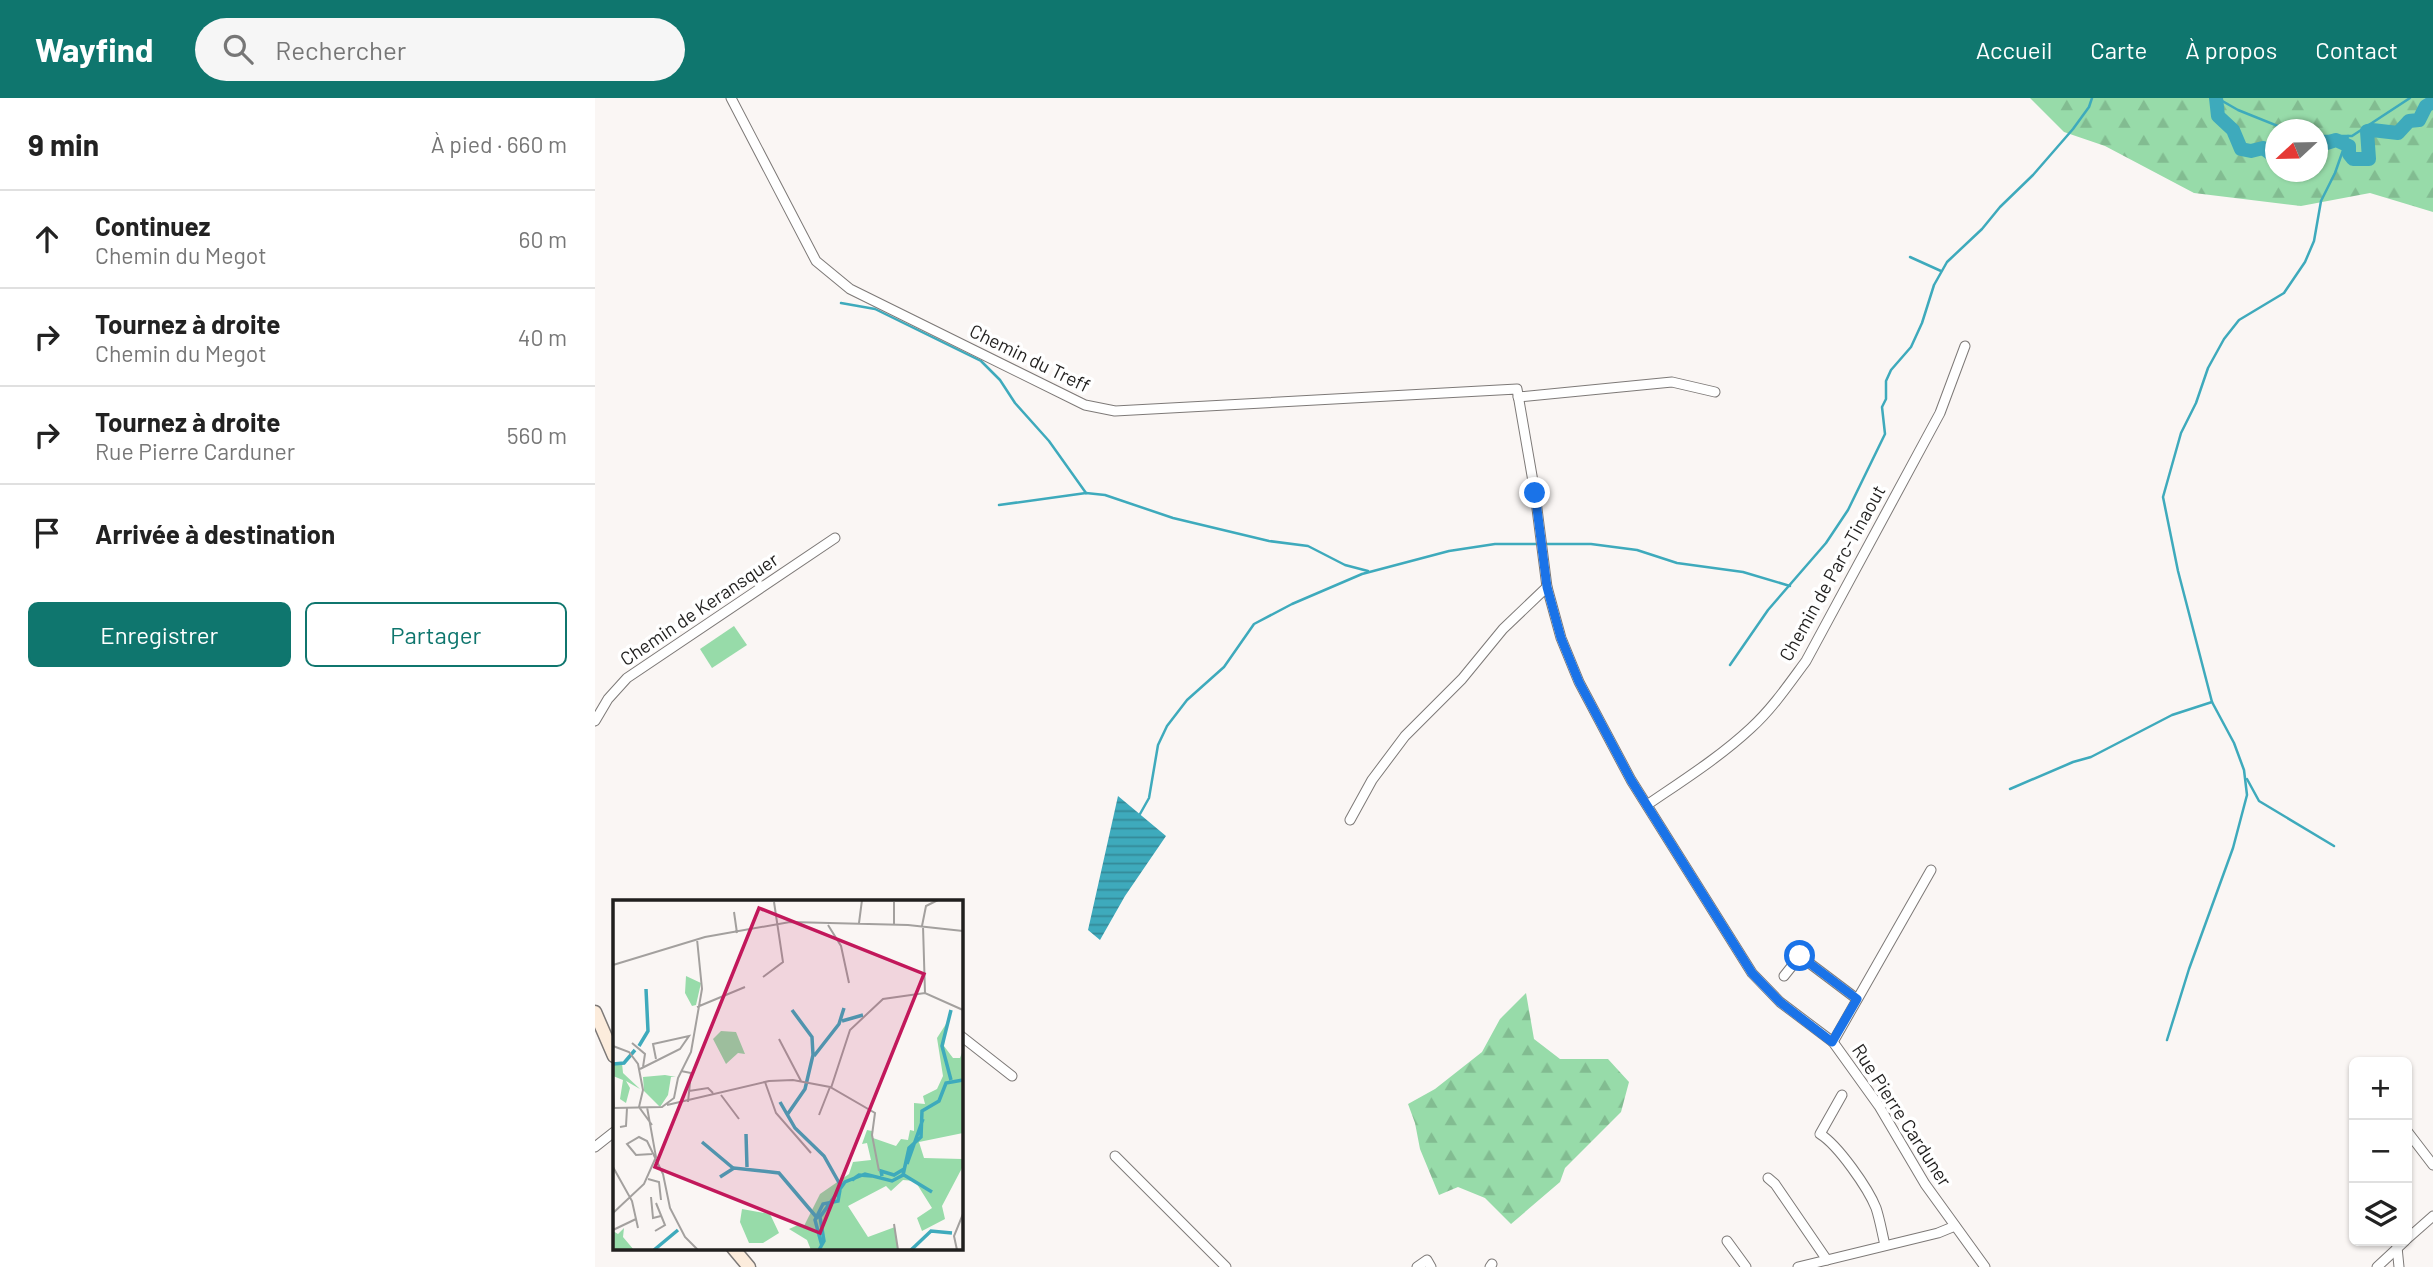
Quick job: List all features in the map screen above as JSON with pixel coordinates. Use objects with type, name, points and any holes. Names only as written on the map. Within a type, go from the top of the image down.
[{"type":"main road","points":[[595,1012],[613,1054]]},
{"type":"main road","points":[[735,1250],[749,1267]]},
{"type":"street","name":"Chemin du Treff","points":[[731,98],[816,261],[850,289],[1085,405],[1115,411],[1518,393],[1672,382],[1715,392]]},
{"type":"street","name":"Chemin de Parc-Tinaout","points":[[1647,805],[1703,767],[1752,728],[1806,662],[1940,413],[1965,346]]},
{"type":"street","name":"Rue Pierre Carduner","points":[[1518,393],[1547,587],[1561,638],[1579,682],[1631,780],[1752,973],[1780,1002],[1832,1042],[1879,1105],[1925,1184],[1985,1267]]},
{"type":"street","name":"Chemin de Keransquer","points":[[595,721],[608,699],[627,678],[835,538]]},
{"type":"street","points":[[1349,820],[1372,780],[1405,736],[1462,679],[1503,629],[1547,587]]},
{"type":"street","points":[[1832,1042],[1931,870]]},
{"type":"street","points":[[1784,976],[1800,956],[1857,999]]},
{"type":"street","points":[[963,1037],[1012,1076]]},
{"type":"street","points":[[1842,1095],[1820,1134],[1832,1141],[1870,1196],[1876,1208],[1885,1245]]},
{"type":"street","points":[[595,1146],[613,1133]]},
{"type":"street","points":[[2412,1138],[2433,1165]]},
{"type":"street","points":[[1115,1156],[1226,1267]]},
{"type":"street","points":[[1768,1178],[1775,1184],[1827,1260]]},
{"type":"street","points":[[2412,1234],[2433,1216]]},
{"type":"street","points":[[1798,1267],[1938,1233],[1955,1226]]},
{"type":"street","points":[[1727,1241],[1746,1267]]},
{"type":"street","points":[[2377,1267],[2399,1246]]},
{"type":"street","points":[[1417,1267],[1427,1260],[1431,1267]]},
{"type":"street","points":[[2389,1267],[2398,1263]]},
{"type":"green space","points":[[2030,98],[2433,98],[2433,212],[2370,193],[2301,206],[2194,193],[2105,146],[2064,132]]},
{"type":"green space","points":[[734,626],[747,645],[712,668],[700,649]]},
{"type":"green space","points":[[1526,993],[1534,1039],[1560,1059],[1608,1059],[1629,1082],[1621,1112],[1565,1168],[1560,1182],[1511,1224],[1485,1198],[1458,1187],[1439,1195],[1420,1149],[1408,1104],[1435,1089],[1482,1052],[1500,1019]]},
{"type":"water","points":[[1118,796],[1166,836],[1125,896],[1100,940],[1088,930]]},
{"type":"waterway","points":[[1730,665],[1768,610],[1826,543],[1848,510],[1885,434],[1882,407],[1886,399],[1886,381],[1891,370],[1911,347],[1934,285],[1947,262],[2033,175],[2073,129],[2089,107],[2092,98]]},
{"type":"waterway","points":[[2216,98],[2218,116],[2233,130],[2241,149],[2265,149]]},
{"type":"waterway","points":[[2217,98],[2265,121]]},
{"type":"waterway","points":[[2328,136],[2352,136],[2410,98]]},
{"type":"waterway","points":[[2328,143],[2336,140],[2349,146],[2349,154],[2353,159],[2369,159],[2367,131],[2398,133],[2409,121],[2419,120],[2426,106],[2433,102]]},
{"type":"waterway","points":[[2167,1040],[2189,969],[2233,848],[2247,795],[2244,770],[2234,743],[2212,702],[2178,571],[2163,497],[2181,433],[2196,403],[2208,368],[2224,339],[2239,320],[2284,293],[2305,262],[2314,241],[2321,201],[2335,173],[2348,136]]},
{"type":"waterway","points":[[1910,257],[1941,271]]},
{"type":"waterway","points":[[841,303],[875,309],[981,361],[1000,380],[1015,403],[1049,441],[1086,493]]},
{"type":"waterway","points":[[999,505],[1086,493],[1105,495],[1173,518],[1269,541],[1308,546],[1345,565],[1368,571]]},
{"type":"waterway","points":[[1140,814],[1149,798],[1158,745],[1167,726],[1187,700],[1224,667],[1254,624],[1292,604],[1362,574],[1449,551],[1495,544],[1591,544],[1637,550],[1677,563],[1743,572],[1790,586]]},
{"type":"waterway","points":[[2010,789],[2091,757],[2172,715],[2212,702]]},
{"type":"waterway","points":[[2247,779],[2259,801],[2334,846]]},
{"type":"route","points":[[1535,493],[1547,587],[1561,638],[1579,682],[1631,780],[1752,973],[1780,1002],[1832,1042],[1857,999],[1800,956]]}]
